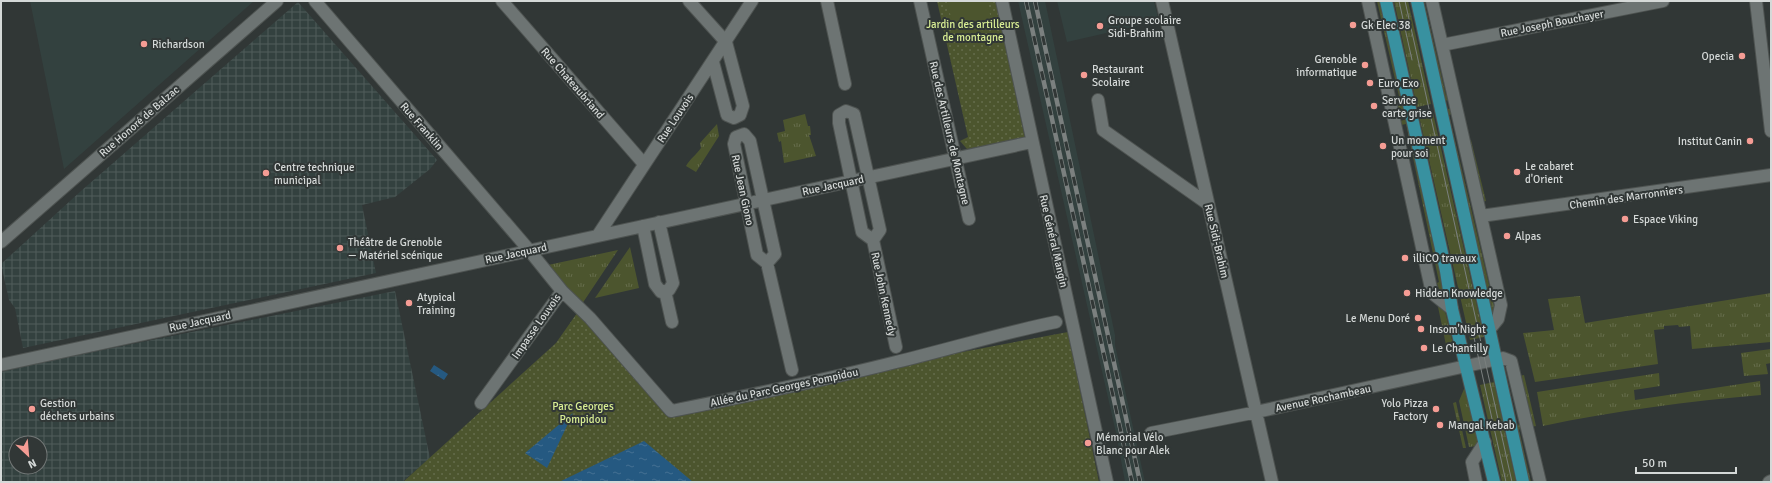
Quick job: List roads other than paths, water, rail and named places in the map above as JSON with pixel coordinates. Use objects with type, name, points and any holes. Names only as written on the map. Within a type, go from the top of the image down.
[{"type":"main road","points":[[1386,1],[1445,263],[1452,309],[1494,482]]},
{"type":"main road","points":[[1417,1],[1523,482]]},
{"type":"street","name":"Rue Honoré de Balzac","points":[[1,242],[277,1]]},
{"type":"street","name":"Rue Franklin","points":[[315,1],[529,250]]},
{"type":"street","name":"Rue Chateaubriand","points":[[502,1],[644,164]]},
{"type":"street","points":[[689,1],[726,42],[743,106],[740,115],[734,118],[727,115],[713,62]]},
{"type":"street","name":"Rue Louvois","points":[[598,235],[752,1]]},
{"type":"street","points":[[827,1],[845,84]]},
{"type":"street","name":"Rue des Artilleurs de Montagne","points":[[920,1],[969,219]]},
{"type":"street","name":"Rue Général Mangin","points":[[1002,1],[1107,482]]},
{"type":"street","name":"Rue Sidi-Brahim","points":[[1162,1],[1272,482]]},
{"type":"street","points":[[1368,1],[1432,293],[1452,309]]},
{"type":"street","points":[[1432,1],[1501,305],[1498,319],[1489,330]]},
{"type":"street","name":"Rue Joseph Bouchayer","points":[[1442,46],[1663,1]]},
{"type":"street","points":[[1756,1],[1771,131]]},
{"type":"street","points":[[1098,100],[1102,130],[1208,204]]},
{"type":"street","name":"Rue John Kennedy","points":[[873,240],[880,230],[854,114],[846,111],[839,115],[838,123],[862,232],[873,240],[896,347]]},
{"type":"street","name":"Rue Jean Giono","points":[[767,263],[774,254],[750,141],[744,134],[736,137],[734,144],[746,204],[757,255],[767,263],[792,370]]},
{"type":"street","name":"Rue Jacquard","points":[[1,365],[1032,142]]},
{"type":"street","name":"Chemin des Marronniers","points":[[1481,216],[1771,175]]},
{"type":"street","points":[[643,226],[655,284],[661,292],[669,290],[673,283],[659,222]]},
{"type":"street","name":"Impasse Louvois","points":[[481,403],[562,291],[529,250]]},
{"type":"street","name":"Allée du Parc Georges Pompidou","points":[[562,291],[590,318],[671,411],[802,384],[898,362],[988,337],[1056,322]]},
{"type":"street","points":[[665,291],[672,322]]},
{"type":"street","points":[[1495,359],[1503,358],[1511,361],[1540,482]]},
{"type":"street","name":"Avenue Rochambeau","points":[[1151,433],[1256,412],[1495,359]]},
{"type":"street","points":[[1511,426],[1522,406]]},
{"type":"street","points":[[1476,482],[1472,462],[1485,442]]},
{"type":"water","points":[[434,365],[448,374],[444,380],[430,371]]},
{"type":"water","points":[[573,413],[547,468],[525,453]]},
{"type":"water","points":[[644,441],[693,482],[559,482],[640,443]]},
{"type":"tram line","points":[[1399,1],[1412,60]]},
{"type":"tram line","points":[[1405,1],[1512,482]]},
{"type":"tram line","points":[[1473,333],[1506,482]]},
{"type":"railway","points":[[1026,1],[1132,482]]},
{"type":"railway","points":[[1035,1],[1140,482]]},
{"type":"place","name":"Gk Elec 38","points":[[1353,25]]},
{"type":"place","name":"Groupe scolaire Sidi-Brahim","points":[[1100,26]]},
{"type":"place","name":"Richardson","points":[[144,44]]},
{"type":"place","name":"Opecia","points":[[1742,56]]},
{"type":"place","name":"Grenoble informatique","points":[[1365,65]]},
{"type":"place","name":"Restaurant Scolaire","points":[[1084,75]]},
{"type":"place","name":"Euro Exo","points":[[1370,83]]},
{"type":"place","name":"Service carte grise","points":[[1374,106]]},
{"type":"place","name":"Institut Canin","points":[[1750,141]]},
{"type":"place","name":"Un moment pour soi","points":[[1383,146]]},
{"type":"place","name":"Le cabaret d'Orient","points":[[1517,172]]},
{"type":"place","name":"Centre technique municipal","points":[[266,173]]},
{"type":"place","name":"Espace Viking","points":[[1625,219]]},
{"type":"place","name":"Alpas","points":[[1507,236]]},
{"type":"place","name":"Théâtre de Grenoble — Matériel scénique","points":[[340,248]]},
{"type":"place","name":"illiCO travaux","points":[[1405,258]]},
{"type":"place","name":"Hidden Knowledge","points":[[1407,293]]},
{"type":"place","name":"Atypical Training","points":[[409,303]]},
{"type":"place","name":"Le Menu Doré","points":[[1418,318]]},
{"type":"place","name":"Insom'Night","points":[[1421,329]]},
{"type":"place","name":"Le Chantilly","points":[[1424,348]]},
{"type":"place","name":"Gestion déchets urbains","points":[[32,409]]},
{"type":"place","name":"Yolo Pizza Factory","points":[[1436,409]]},
{"type":"place","name":"Mangal Kebab","points":[[1440,425]]},
{"type":"place","name":"Mémorial Vélo Blanc pour Alek","points":[[1088,443]]},
{"type":"park label","name":"Jardin des artilleurs de montagne","points":[[973,30]]},
{"type":"park label","name":"Parc Georges Pompidou","points":[[583,412]]}]
